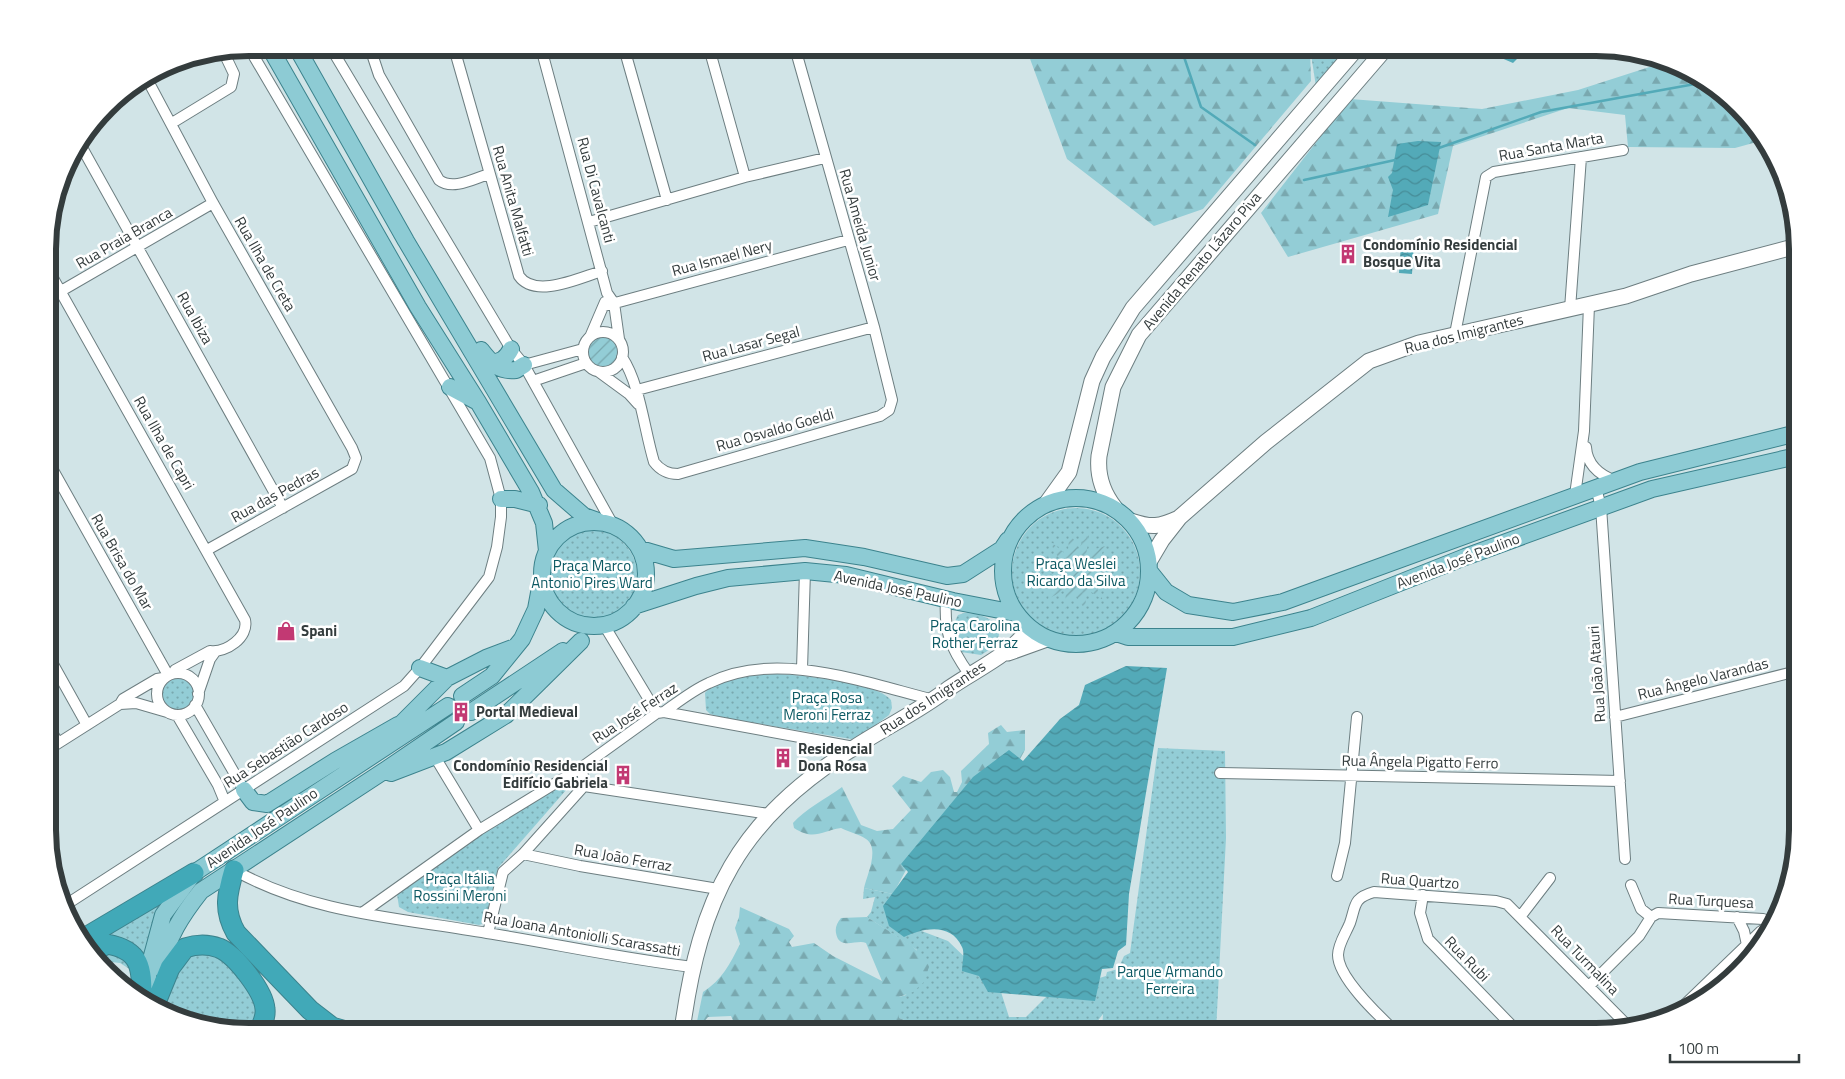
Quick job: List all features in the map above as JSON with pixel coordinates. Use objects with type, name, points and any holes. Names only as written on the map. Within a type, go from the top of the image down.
[{"type":"highway","points":[[234,870],[227,900],[228,919],[236,933],[310,1010],[327,1023]]},
{"type":"highway","points":[[87,933],[194,873]]},
{"type":"highway","points":[[98,949],[107,944],[124,948],[131,953],[138,960],[141,969],[142,990]]},
{"type":"highway","points":[[157,999],[176,957],[185,948],[208,945],[221,949],[235,958],[262,996],[265,1010],[261,1023]]},
{"type":"main road","points":[[275,56],[418,307],[478,402],[539,505],[546,530],[547,551],[536,609],[522,639],[492,676],[462,696]]},
{"type":"main road","points":[[302,56],[406,241],[460,328],[554,490],[584,516],[606,523],[629,535],[640,549],[646,569],[644,589],[634,606],[621,618],[602,625],[581,641],[471,712]]},
{"type":"main road","points":[[406,241],[394,227],[383,206],[379,203],[373,205],[374,213],[414,288],[418,307]]},
{"type":"main road","points":[[460,328],[475,341],[489,362],[500,369],[516,370],[524,365]]},
{"type":"main road","points":[[489,362],[503,360],[511,350]]},
{"type":"main road","points":[[450,387],[478,402]]},
{"type":"main road","name":"Avenida José Paulino","points":[[1149,567],[1166,592],[1188,605],[1233,612],[1283,602],[1640,472],[1789,435]]},
{"type":"main road","name":"Avenida José Paulino","points":[[1116,633],[1128,637],[1233,637],[1311,618],[1652,489],[1789,458]]},
{"type":"main road","points":[[1687,461],[1691,480]]},
{"type":"main road","points":[[1081,497],[1099,501],[1115,508],[1130,522],[1143,540],[1149,567],[1147,589],[1141,605],[1135,616],[1116,633],[1094,643],[1077,645],[1046,639],[1030,628],[1015,613],[1004,589],[1002,562],[1010,537],[1025,517],[1046,504],[1063,498],[1081,497]]},
{"type":"main road","points":[[500,499],[515,499],[539,505]]},
{"type":"main road","points":[[547,551],[555,538],[568,528],[582,522],[606,523]]},
{"type":"main road","name":"Avenida José Paulino","points":[[640,549],[674,559],[804,548],[864,557],[946,576],[963,574],[1002,549],[1010,537]]},
{"type":"main road","name":"Avenida José Paulino","points":[[634,606],[728,578],[805,571],[846,575],[1015,613]]},
{"type":"main road","points":[[1369,572],[1368,585],[1375,593]]},
{"type":"main road","points":[[542,578],[548,599],[561,614],[580,624],[602,625]]},
{"type":"main road","points":[[372,779],[434,757],[506,715],[581,641]]},
{"type":"main road","points":[[362,760],[406,720],[447,678],[486,658],[515,647]]},
{"type":"main road","points":[[420,668],[447,678]]},
{"type":"main road","name":"Avenida José Paulino","points":[[145,992],[163,915],[194,873],[362,760],[448,706]]},
{"type":"main road","points":[[244,790],[253,802],[266,804],[406,720]]},
{"type":"main road","name":"Avenida José Paulino","points":[[156,998],[165,947],[184,913],[201,891],[456,722]]},
{"type":"street","points":[[254,56],[490,458],[500,499]]},
{"type":"street","points":[[337,56],[511,350],[524,365],[606,523]]},
{"type":"street","points":[[373,56],[379,75],[440,180],[446,184],[456,185],[489,174]]},
{"type":"street","name":"Rua Anita Malfatti","points":[[456,56],[518,274],[525,283],[542,288],[602,271]]},
{"type":"street","name":"Rua Di Cavalcanti","points":[[543,56],[602,271],[618,339]]},
{"type":"street","points":[[626,56],[667,200]]},
{"type":"street","points":[[712,56],[745,177]]},
{"type":"street","name":"Rua Ameida Junior","points":[[797,56],[874,327],[892,400],[889,410]]},
{"type":"street","name":"Avenida Renato Lázaro Piva","points":[[1046,504],[1069,472],[1092,381],[1103,357],[1133,308],[1350,56]]},
{"type":"street","name":"Avenida Renato Lázaro Piva","points":[[1115,508],[1102,486],[1098,466],[1099,456],[1113,386],[1139,335],[1379,56]]},
{"type":"street","points":[[172,123],[231,87],[234,74],[226,58]]},
{"type":"street","name":"Rua Ilha de Creta","points":[[149,84],[172,123],[213,204],[352,448],[356,458],[355,464]]},
{"type":"street","name":"Rua Ibiza","points":[[84,150],[283,508]]},
{"type":"street","name":"Rua Santa Marta","points":[[1455,334],[1486,177],[1494,172],[1623,150]]},
{"type":"street","points":[[1570,309],[1581,157]]},
{"type":"street","points":[[589,222],[745,177],[825,158]]},
{"type":"street","name":"Rua Praia Branca","points":[[56,294],[213,204]]},
{"type":"street","name":"Rua Ismael Nery","points":[[609,304],[848,240]]},
{"type":"street","name":"Rua dos Imigrantes","points":[[1149,567],[1162,540],[1180,517],[1266,442],[1369,361],[1419,343],[1626,296],[1691,274],[1789,248]]},
{"type":"street","name":"Rua Ilha de Capri","points":[[56,284],[245,620],[244,633],[240,639],[215,652]]},
{"type":"street","points":[[609,304],[583,349],[586,363],[629,394],[639,406]]},
{"type":"street","points":[[1575,495],[1584,431],[1589,305]]},
{"type":"street","name":"Rua Lasar Segal","points":[[637,390],[874,327]]},
{"type":"street","points":[[590,336],[605,332],[618,339],[622,345],[622,357],[616,367],[599,372]]},
{"type":"street","points":[[524,365],[583,349]]},
{"type":"street","points":[[622,357],[629,368],[637,390],[639,406]]},
{"type":"street","points":[[533,381],[586,363]]},
{"type":"street","name":"Rua Osvaldo Goeldi","points":[[639,406],[654,462],[659,468],[668,473],[678,474],[880,416],[889,410]]},
{"type":"street","points":[[1584,431],[1586,457],[1592,466],[1607,478],[1616,481]]},
{"type":"street","name":"Rua das Pedras","points":[[207,550],[352,469],[355,464]]},
{"type":"street","name":"Rua Brisa do Mar","points":[[56,476],[168,676]]},
{"type":"street","name":"Rua João Atauri","points":[[1596,488],[1601,507],[1625,859]]},
{"type":"street","name":"Rua Sebastião Cardoso","points":[[71,902],[404,686],[420,668],[489,576],[499,536],[500,499]]},
{"type":"street","name":"Rua dos Imigrantes","points":[[1130,522],[1147,526],[1160,526],[1180,517]]},
{"type":"street","points":[[802,669],[805,571]]},
{"type":"street","points":[[946,599],[945,623],[948,640],[969,674]]},
{"type":"street","points":[[602,625],[660,712],[854,747]]},
{"type":"street","name":"Rua dos Imigrantes","points":[[1000,656],[1030,628]]},
{"type":"street","name":"Rua dos Imigrantes","points":[[683,1023],[693,967],[718,889],[738,852],[769,814],[798,787],[854,747],[934,700],[969,674],[1000,656],[1046,639]]},
{"type":"street","points":[[120,704],[136,703],[172,713],[188,712],[197,699],[210,659],[215,652],[210,651],[175,670],[168,676],[157,693],[159,704],[172,713],[203,758],[224,802]]},
{"type":"street","name":"Rua José Ferraz","points":[[362,914],[478,830],[582,767],[660,712],[708,683],[746,671],[802,669],[934,700]]},
{"type":"street","points":[[56,670],[87,725]]},
{"type":"street","name":"Rua Ângelo Varandas","points":[[1615,716],[1789,673]]},
{"type":"street","points":[[56,745],[120,704],[123,699],[157,679],[184,674],[193,679],[197,699],[220,749],[244,790]]},
{"type":"street","points":[[1338,876],[1345,843],[1357,717]]},
{"type":"street","points":[[203,758],[210,751],[220,749]]},
{"type":"street","points":[[434,757],[478,830]]},
{"type":"street","points":[[488,933],[503,872],[523,854],[584,786],[582,767]]},
{"type":"street","name":"Rua Ângela Pigatto Ferro","points":[[1220,773],[1620,781]]},
{"type":"street","points":[[584,786],[769,814]]},
{"type":"street","name":"Rua João Ferraz","points":[[523,854],[580,866],[718,889]]},
{"type":"street","name":"Rua Joana Antoniolli Scarassatti","points":[[234,870],[258,883],[306,902],[362,914],[693,967]]},
{"type":"street","points":[[1520,917],[1550,878]]},
{"type":"street","points":[[1631,885],[1641,909],[1650,918]]},
{"type":"street","name":"Rua Quartzo","points":[[1387,1023],[1372,1009],[1340,968],[1338,950],[1352,918],[1354,905],[1362,896],[1374,892],[1496,901],[1507,904],[1520,917]]},
{"type":"street","name":"Rua Rubi","points":[[1423,895],[1420,913],[1428,939],[1509,1023]]},
{"type":"street","name":"Rua Turquesa","points":[[1589,986],[1639,936],[1650,918],[1658,913],[1737,917],[1766,921]]},
{"type":"street","name":"Rua Turmalina","points":[[1520,917],[1622,1021]]},
{"type":"street","points":[[1737,917],[1744,931],[1747,945]]},
{"type":"street","points":[[1694,996],[1755,938]]},
{"type":"green space","points":[[1029,56],[1310,56],[1311,81],[1203,209],[1154,226],[1067,159]]},
{"type":"green space","points":[[1311,56],[1350,56],[1317,93]]},
{"type":"green space","points":[[1654,66],[1681,76],[1713,96],[1741,122],[1756,142],[1735,148],[1628,147],[1625,115],[1568,108],[1453,146],[1438,214],[1288,257],[1261,213],[1350,99],[1482,109],[1578,90]]},
{"type":"green space","points":[[603,337],[609,338],[617,346],[617,358],[609,366],[603,367],[597,366],[589,358],[588,352],[589,346],[597,338]]},
{"type":"green space","name":"Praça Weslei Ricardo da Silva","points":[[1076,508],[1089,509],[1101,513],[1121,527],[1135,547],[1139,559],[1139,585],[1135,597],[1121,617],[1101,631],[1089,635],[1076,636],[1063,635],[1051,631],[1031,617],[1017,597],[1013,585],[1012,572],[1013,559],[1017,547],[1031,527],[1051,513],[1063,509]]},
{"type":"green space","name":"Praça Marco Antonio Pires Ward","points":[[592,530],[609,533],[624,543],[634,558],[637,575],[634,592],[624,607],[609,617],[592,620],[575,617],[560,607],[550,592],[547,575],[550,558],[560,543],[575,533]]},
{"type":"green space","points":[[1069,534],[1075,541],[1078,552],[1082,542],[1089,535],[1086,556],[1093,550],[1105,546],[1101,556],[1094,563],[1115,562],[1096,573],[1114,583],[1094,583],[1103,600],[1087,589],[1085,609],[1079,601],[1076,592],[1065,609],[1066,589],[1048,599],[1051,590],[1060,580],[1040,579],[1059,571],[1040,560],[1062,562],[1054,551],[1051,542],[1068,556]]},
{"type":"green space","name":"Praça Carolina Rother Ferraz","points":[[964,613],[985,617],[997,627],[999,633],[997,640],[991,648],[981,655],[961,652],[956,642],[954,625],[958,615]]},
{"type":"green space","name":"Praça Rosa Meroni Ferraz","points":[[774,674],[855,684],[883,694],[891,700],[892,708],[889,715],[858,738],[851,739],[725,718],[710,714],[706,710],[705,693],[711,687],[728,680],[747,676]]},
{"type":"green space","points":[[178,678],[190,682],[194,694],[190,706],[178,710],[166,706],[162,694],[166,682]]},
{"type":"green space","points":[[1001,725],[1007,732],[1025,730],[1025,750],[1020,759],[918,848],[893,894],[864,888],[872,855],[870,843],[866,839],[841,828],[812,835],[794,828],[793,823],[803,813],[842,787],[861,825],[877,831],[893,829],[911,810],[892,786],[903,776],[921,782],[931,772],[943,770],[950,777],[954,792],[957,792],[962,782],[961,771],[989,744],[988,733]]},
{"type":"green space","name":"Parque Armando Ferreira","points":[[1158,748],[1225,751],[1226,838],[1216,1023],[1102,1023],[1103,1014],[1096,1023],[913,1023],[899,1018],[899,997],[906,995],[917,950],[867,917],[871,912],[875,897],[863,899],[864,888],[893,894],[895,921],[948,941],[1001,992],[1009,1017],[1026,1017],[1050,993],[1106,976],[1107,972],[1118,969],[1124,956],[1130,953]]},
{"type":"green space","name":"Praça Itália Rossini Meroni","points":[[560,785],[567,789],[498,868],[485,923],[479,925],[408,912],[399,907],[397,894],[487,829]]},
{"type":"green space","points":[[174,890],[149,951],[131,970],[120,963],[109,962],[93,942]]},
{"type":"green space","points":[[740,907],[789,929],[794,936],[789,942],[792,947],[814,943],[833,956],[882,981],[866,943],[841,942],[836,933],[837,925],[841,918],[867,917],[912,946],[927,960],[929,966],[925,981],[913,992],[899,997],[899,1018],[913,1023],[734,1023],[731,1016],[708,1017],[703,1023],[697,1023],[703,992],[720,977],[740,944],[735,928]]},
{"type":"green space","points":[[217,952],[254,993],[258,1006],[253,1023],[212,1019],[165,1003],[176,968],[188,955]]},
{"type":"water","points":[[1497,56],[1515,56],[1517,59],[1513,63]]},
{"type":"water","points":[[1418,141],[1441,142],[1428,205],[1388,217],[1393,190],[1388,177],[1392,173],[1397,144]]},
{"type":"water","points":[[1401,243],[1414,244],[1412,274],[1399,273]]},
{"type":"water","points":[[1126,666],[1167,668],[1129,894],[1126,945],[1118,951],[1113,968],[1102,969],[1095,1001],[988,992],[979,976],[962,971],[963,949],[957,939],[951,934],[944,930],[936,929],[920,931],[904,937],[889,926],[883,906],[908,872],[901,864],[973,777],[1009,750],[1023,761],[1060,719],[1079,705],[1085,685]]},
{"type":"waterway","points":[[1184,56],[1201,107],[1255,145]]},
{"type":"waterway","points":[[1436,149],[1541,112],[1695,84]]},
{"type":"waterway","points":[[1304,180],[1395,160]]},
{"type":"place","name":"Condomínio Residencial Bosque Vita","points":[[1348,254]]},
{"type":"place","name":"Spani","points":[[286,631]]},
{"type":"place","name":"Portal Medieval","points":[[461,712]]},
{"type":"place","name":"Residencial Dona Rosa","points":[[783,758]]},
{"type":"place","name":"Condomínio Residencial Edifício Gabriela","points":[[623,775]]}]
